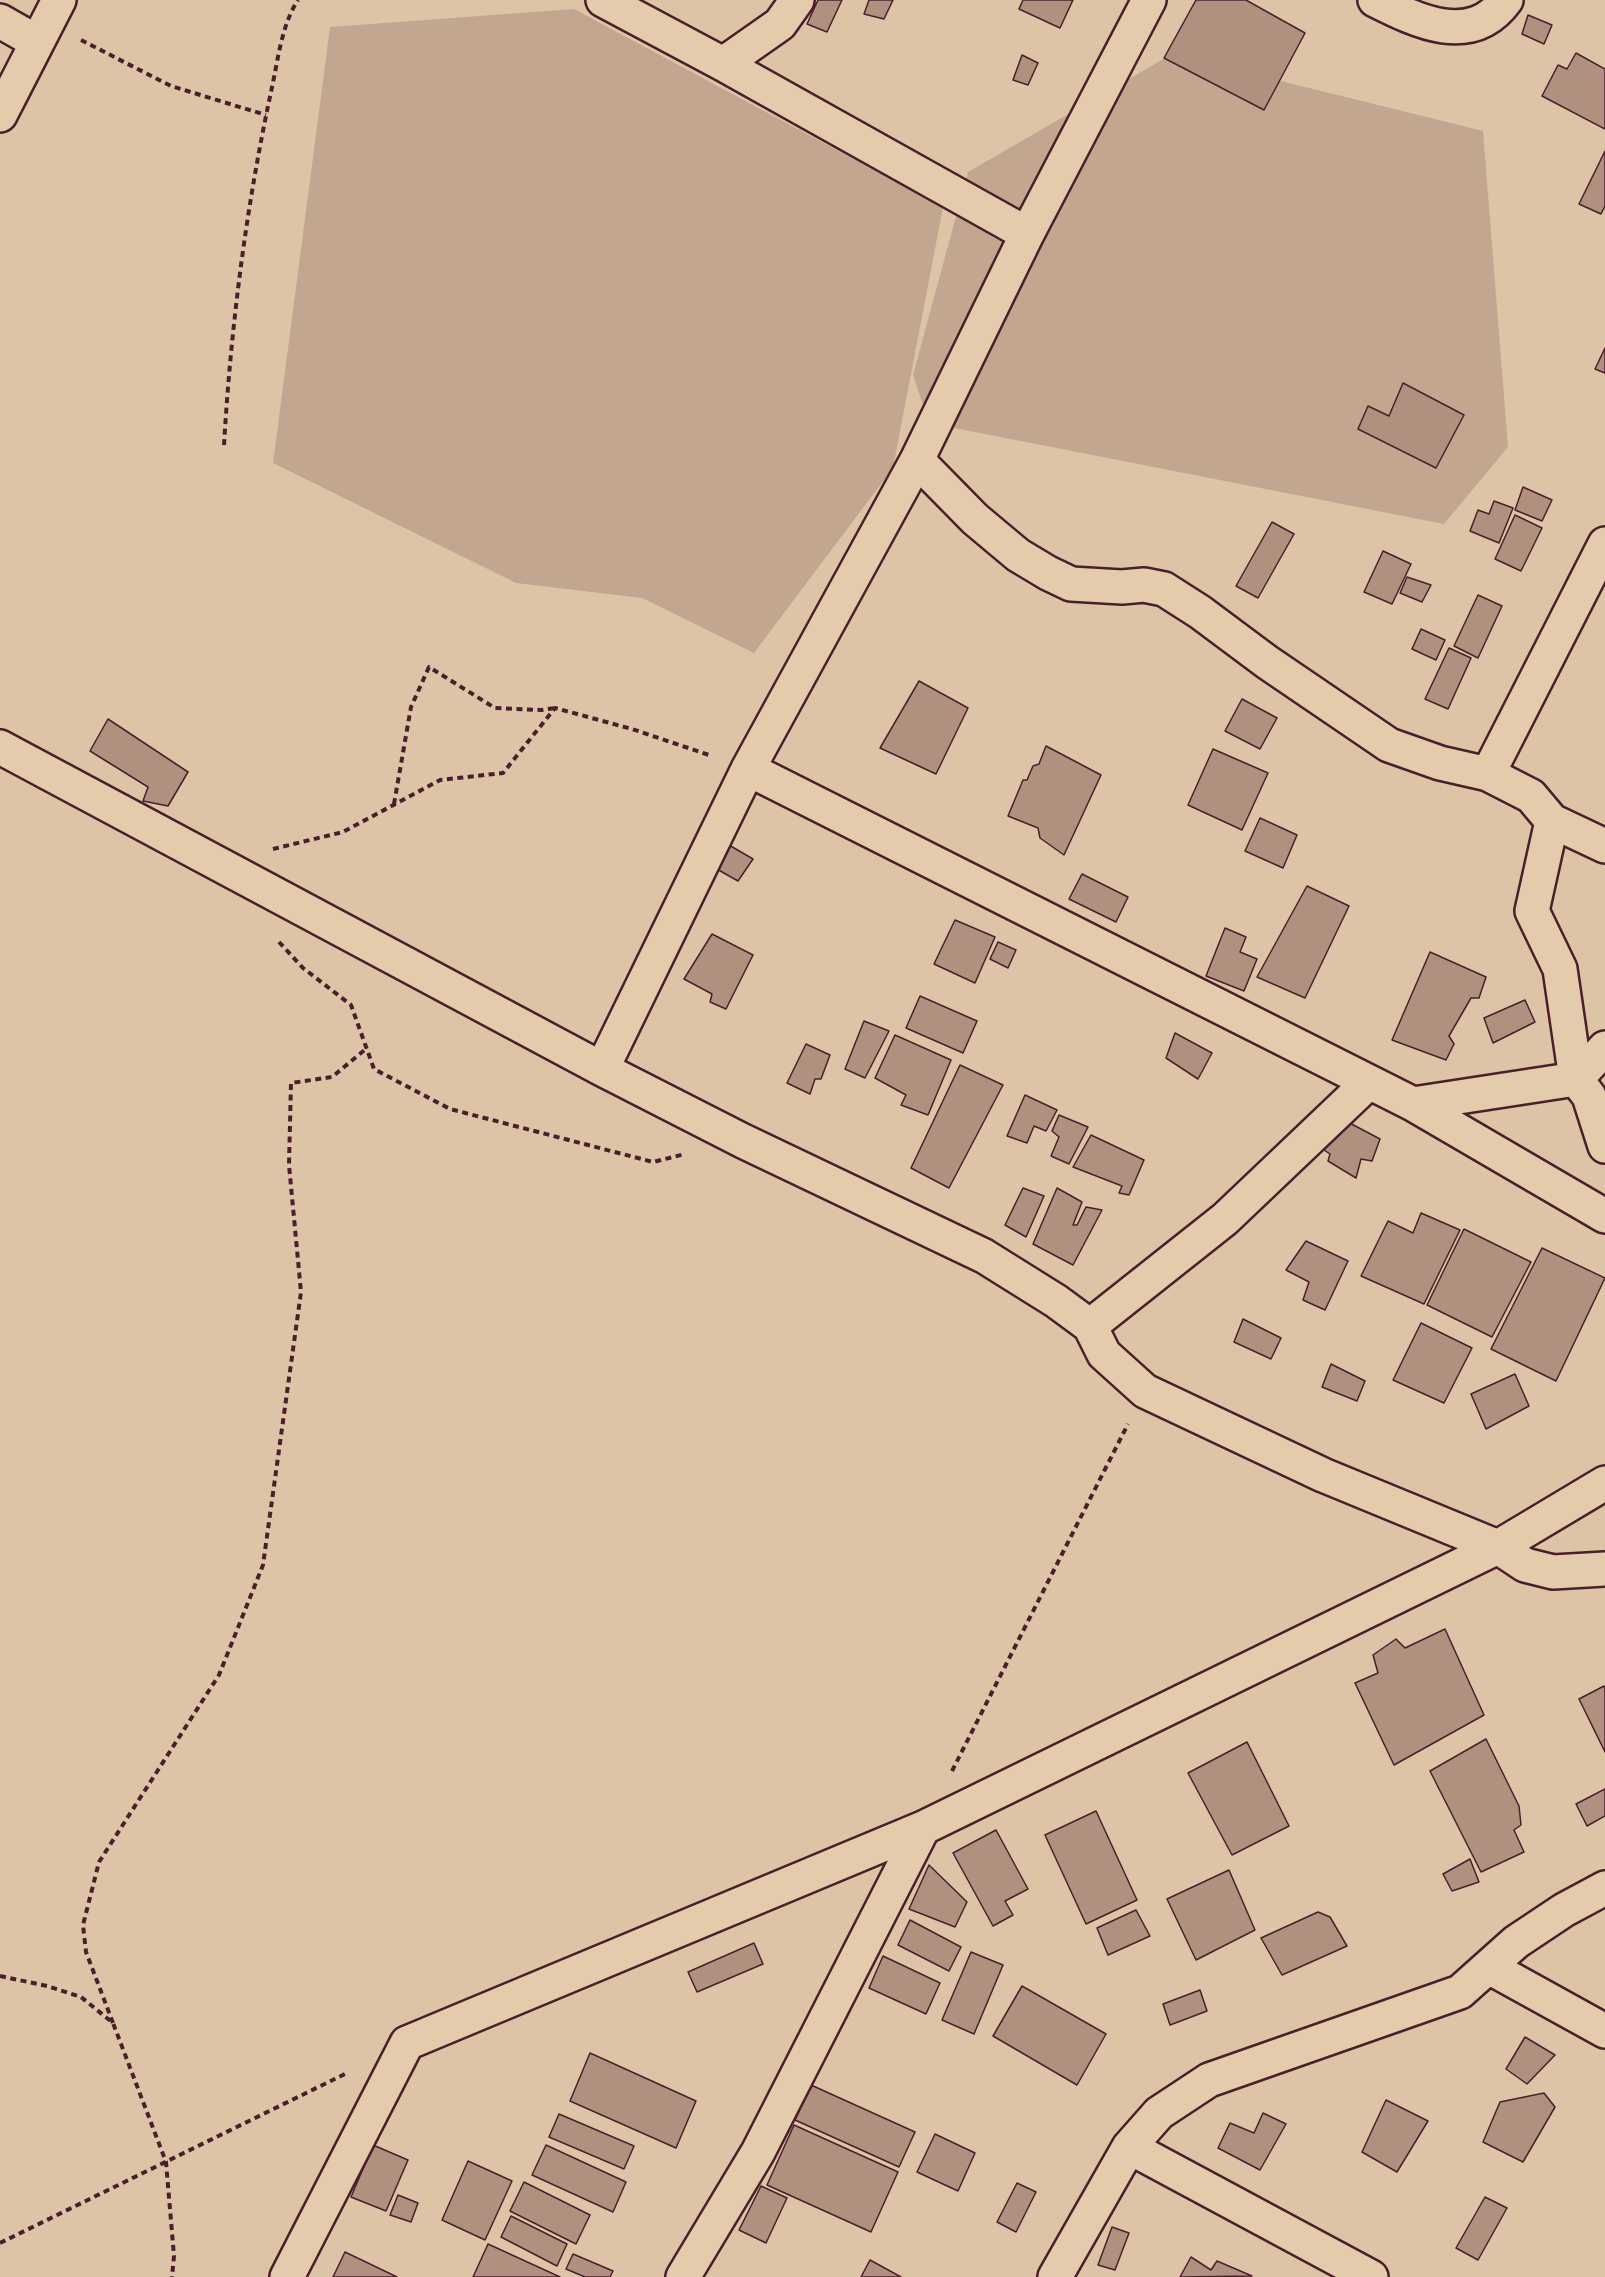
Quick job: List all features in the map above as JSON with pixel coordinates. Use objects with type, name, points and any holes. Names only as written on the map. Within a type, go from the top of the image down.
[{"type":"street","points":[[603,0],[723,64],[1027,234]]},
{"type":"street","points":[[723,64],[780,24],[797,0]]},
{"type":"street","points":[[602,1069],[748,769],[917,460],[1027,234],[1149,0]]},
{"type":"street","points":[[1375,0],[1429,23],[1466,27],[1500,9],[1506,0]]},
{"type":"street","points":[[0,21],[48,22],[0,115]]},
{"type":"street","points":[[917,460],[975,519],[1018,555],[1048,573],[1071,584],[1122,587],[1144,585],[1164,589],[1389,745],[1440,763],[1488,774],[1531,796],[1552,821],[1605,846]]},
{"type":"street","points":[[1488,774],[1605,544]]},
{"type":"street","points":[[0,747],[602,1069],[743,1141],[984,1256],[1056,1301],[1089,1326],[1104,1354],[1145,1391],[1323,1475],[1498,1547],[1525,1565],[1553,1572],[1605,1569]]},
{"type":"street","points":[[748,769],[1413,1104],[1605,1216]]},
{"type":"street","points":[[1552,821],[1532,911],[1560,969],[1576,1079],[1588,1096],[1605,1146]]},
{"type":"street","points":[[1413,1104],[1576,1079],[1605,1048]]},
{"type":"street","points":[[1089,1326],[1225,1219],[1369,1082]]},
{"type":"street","points":[[287,2277],[407,2043],[923,1828],[1498,1547],[1605,1483]]},
{"type":"street","points":[[693,2274],[758,2152],[923,1828]]},
{"type":"street","points":[[1055,2277],[1129,2147],[1159,2113],[1209,2080],[1460,1992],[1516,1942],[1564,1910],[1605,1888]]},
{"type":"street","points":[[1489,1967],[1605,2031]]},
{"type":"street","points":[[1129,2147],[1371,2277]]},
{"type":"path","points":[[224,445],[232,326],[247,223],[266,115],[285,29],[290,12],[298,0]]},
{"type":"path","points":[[48,22],[171,86],[266,115]]},
{"type":"path","points":[[394,805],[411,707],[429,667],[495,708],[541,710],[555,708],[632,729],[748,769]]},
{"type":"path","points":[[267,849],[343,832],[440,780],[503,773],[555,708]]},
{"type":"path","points":[[279,942],[303,968],[351,1005],[374,1069],[450,1109],[653,1162],[687,1154]]},
{"type":"path","points":[[172,2277],[174,2256],[166,2162],[86,1952],[83,1925],[99,1862],[219,1675],[262,1565],[301,1292],[289,1165],[291,1083],[332,1077],[367,1048]]},
{"type":"path","points":[[950,1774],[1145,1391]]},
{"type":"path","points":[[0,1976],[47,1986],[81,1997],[113,2023]]},
{"type":"path","points":[[0,2243],[355,2069]]},
{"type":"shaded area","points":[[574,9],[943,207],[893,468],[754,653],[642,598],[516,583],[273,463],[330,27]]},
{"type":"shaded area","points":[[1172,54],[1483,131],[1508,447],[1444,524],[929,423],[913,375],[968,172]]},
{"type":"building","points":[[818,0],[842,0],[827,32],[807,24]]},
{"type":"building","points":[[869,0],[893,0],[884,19],[864,14]]},
{"type":"building","points":[[1023,0],[1073,0],[1060,28],[1019,9]]},
{"type":"building","points":[[1196,0],[1246,0],[1305,33],[1264,110],[1164,58]]},
{"type":"building","points":[[1528,15],[1552,25],[1544,44],[1522,34]]},
{"type":"building","points":[[1576,53],[1605,69],[1605,129],[1542,96],[1558,65],[1567,69]]},
{"type":"building","points":[[1022,55],[1038,63],[1028,85],[1013,80]]},
{"type":"building","points":[[1605,151],[1605,206],[1601,214],[1579,204]]},
{"type":"building","points":[[1605,348],[1605,373],[1595,369]]},
{"type":"building","points":[[1403,383],[1464,415],[1436,468],[1358,429],[1368,406],[1389,416]]},
{"type":"building","points":[[1523,487],[1552,500],[1542,521],[1515,510]]},
{"type":"building","points":[[1494,501],[1513,508],[1499,543],[1470,531],[1478,510],[1489,514]]},
{"type":"building","points":[[1515,515],[1542,528],[1521,571],[1495,559]]},
{"type":"building","points":[[1272,522],[1294,534],[1258,598],[1236,586]]},
{"type":"building","points":[[1383,551],[1411,564],[1392,604],[1364,592]]},
{"type":"building","points":[[1407,577],[1431,585],[1422,602],[1400,593]]},
{"type":"building","points":[[1478,595],[1502,606],[1478,658],[1454,646]]},
{"type":"building","points":[[1421,629],[1445,640],[1436,660],[1412,649]]},
{"type":"building","points":[[1449,648],[1471,658],[1448,709],[1425,699]]},
{"type":"building","points":[[919,681],[968,708],[936,774],[880,748]]},
{"type":"building","points":[[1242,699],[1277,718],[1260,749],[1225,731]]},
{"type":"building","points":[[108,719],[188,772],[168,806],[143,801],[148,787],[90,751]]},
{"type":"building","points":[[1046,746],[1101,775],[1064,855],[1040,838],[1038,828],[1008,816],[1023,780],[1027,780],[1033,766],[1039,764]]},
{"type":"building","points":[[1213,749],[1268,773],[1242,830],[1188,805]]},
{"type":"building","points":[[1260,818],[1297,835],[1283,868],[1245,851]]},
{"type":"building","points":[[729,845],[753,859],[738,881],[715,868]]},
{"type":"building","points":[[1082,874],[1128,897],[1116,922],[1069,899]]},
{"type":"building","points":[[1307,886],[1349,906],[1305,998],[1257,977]]},
{"type":"building","points":[[955,920],[995,937],[975,983],[934,964]]},
{"type":"building","points":[[1225,928],[1246,937],[1240,952],[1257,959],[1244,991],[1206,976]]},
{"type":"building","points":[[712,934],[753,955],[726,1009],[710,1002],[712,994],[684,979]]},
{"type":"building","points":[[998,942],[1016,950],[1008,968],[990,959]]},
{"type":"building","points":[[1430,952],[1486,977],[1479,998],[1471,998],[1449,1036],[1454,1044],[1446,1060],[1392,1040]]},
{"type":"building","points":[[920,996],[977,1021],[963,1053],[906,1028]]},
{"type":"building","points":[[1525,1000],[1535,1022],[1493,1043],[1484,1018]]},
{"type":"building","points":[[864,1021],[889,1031],[865,1078],[845,1069]]},
{"type":"building","points":[[1175,1033],[1212,1053],[1198,1079],[1166,1058]]},
{"type":"building","points":[[895,1035],[951,1060],[928,1115],[901,1105],[906,1095],[875,1078]]},
{"type":"building","points":[[806,1044],[830,1055],[821,1079],[815,1079],[810,1094],[787,1083]]},
{"type":"building","points":[[960,1065],[1003,1085],[949,1188],[911,1168]]},
{"type":"building","points":[[1025,1095],[1057,1110],[1046,1131],[1034,1126],[1027,1143],[1007,1136]]},
{"type":"building","points":[[1059,1115],[1088,1127],[1069,1164],[1051,1156],[1059,1137],[1052,1131]]},
{"type":"building","points":[[1344,1120],[1380,1139],[1372,1161],[1361,1159],[1356,1178],[1328,1161],[1330,1154],[1321,1148]]},
{"type":"building","points":[[1091,1135],[1144,1160],[1129,1195],[1119,1193],[1122,1186],[1073,1167]]},
{"type":"building","points":[[1023,1188],[1044,1196],[1026,1237],[1005,1225]]},
{"type":"building","points":[[1057,1188],[1082,1202],[1073,1225],[1077,1225],[1086,1207],[1102,1210],[1073,1265],[1033,1244]]},
{"type":"building","points":[[1421,1213],[1460,1230],[1424,1304],[1361,1276],[1388,1221],[1413,1233]]},
{"type":"building","points":[[1464,1229],[1531,1262],[1492,1337],[1427,1305]]},
{"type":"building","points":[[1306,1241],[1348,1261],[1325,1310],[1303,1300],[1309,1282],[1286,1270]]},
{"type":"building","points":[[1542,1248],[1605,1278],[1556,1381],[1491,1349]]},
{"type":"building","points":[[1243,1319],[1281,1338],[1271,1359],[1234,1342]]},
{"type":"building","points":[[1421,1323],[1472,1348],[1444,1403],[1393,1380]]},
{"type":"building","points":[[1331,1364],[1365,1381],[1357,1401],[1322,1387]]},
{"type":"building","points":[[1515,1374],[1529,1406],[1486,1429],[1471,1394]]},
{"type":"building","points":[[1445,1629],[1484,1715],[1394,1765],[1355,1683],[1378,1673],[1373,1655],[1396,1639],[1405,1648]]},
{"type":"building","points":[[1604,1686],[1605,1689],[1605,1752],[1579,1699]]},
{"type":"building","points":[[1486,1739],[1519,1806],[1521,1825],[1514,1830],[1524,1852],[1481,1872],[1430,1771]]},
{"type":"building","points":[[1247,1742],[1289,1826],[1232,1855],[1188,1773]]},
{"type":"building","points":[[1605,1789],[1605,1816],[1587,1826],[1576,1804]]},
{"type":"building","points":[[1096,1811],[1137,1900],[1086,1924],[1045,1835]]},
{"type":"building","points":[[996,1830],[1028,1889],[1005,1901],[1013,1915],[993,1926],[953,1853]]},
{"type":"building","points":[[1470,1859],[1479,1882],[1452,1891],[1443,1874]]},
{"type":"building","points":[[929,1865],[967,1902],[955,1927],[909,1909]]},
{"type":"building","points":[[1229,1870],[1255,1930],[1196,1960],[1167,1899]]},
{"type":"building","points":[[1136,1910],[1150,1936],[1108,1955],[1097,1928]]},
{"type":"building","points":[[1318,1912],[1330,1917],[1347,1946],[1282,1975],[1261,1938]]},
{"type":"building","points":[[910,1920],[961,1947],[949,1971],[898,1945]]},
{"type":"building","points":[[754,1943],[763,1964],[697,1992],[688,1972]]},
{"type":"building","points":[[971,1952],[1003,1965],[974,2034],[942,2020]]},
{"type":"building","points":[[883,1956],[940,1983],[926,2014],[869,1988]]},
{"type":"building","points":[[1022,1986],[1106,2034],[1077,2085],[993,2036]]},
{"type":"building","points":[[1200,1990],[1207,2011],[1170,2025],[1163,2004]]},
{"type":"building","points":[[1525,2037],[1555,2055],[1527,2084],[1506,2069]]},
{"type":"building","points":[[590,2053],[696,2101],[676,2148],[570,2101]]},
{"type":"building","points":[[811,2085],[915,2132],[899,2167],[795,2120]]},
{"type":"building","points":[[1544,2093],[1555,2107],[1523,2162],[1483,2142],[1500,2102]]},
{"type":"building","points":[[1386,2100],[1428,2121],[1397,2172],[1362,2152]]},
{"type":"building","points":[[1263,2113],[1286,2124],[1260,2170],[1218,2148],[1230,2123],[1254,2133]]},
{"type":"building","points":[[559,2114],[634,2146],[624,2169],[549,2137]]},
{"type":"building","points":[[794,2125],[898,2172],[871,2232],[767,2185]]},
{"type":"building","points":[[935,2134],[975,2153],[958,2191],[917,2172]]},
{"type":"building","points":[[373,2145],[408,2160],[386,2211],[351,2197]]},
{"type":"building","points":[[546,2145],[626,2182],[613,2212],[532,2175]]},
{"type":"building","points":[[468,2161],[512,2181],[485,2240],[442,2220]]},
{"type":"building","points":[[524,2182],[590,2215],[576,2244],[510,2211]]},
{"type":"building","points":[[1017,2183],[1036,2192],[1016,2232],[997,2222]]},
{"type":"building","points":[[761,2186],[787,2198],[766,2243],[739,2230]]},
{"type":"building","points":[[398,2195],[418,2203],[411,2222],[390,2215]]},
{"type":"building","points":[[1485,2197],[1507,2208],[1478,2260],[1456,2248]]},
{"type":"building","points":[[511,2216],[567,2244],[557,2266],[501,2237]]},
{"type":"building","points":[[1112,2227],[1129,2233],[1115,2270],[1098,2265]]},
{"type":"building","points":[[488,2244],[560,2277],[473,2277]]},
{"type":"building","points":[[345,2252],[397,2277],[333,2277]]},
{"type":"building","points":[[573,2254],[613,2271],[610,2277],[585,2277],[566,2269]]},
{"type":"building","points":[[1191,2257],[1211,2270],[1217,2261],[1252,2276],[1180,2277]]},
{"type":"building","points":[[870,2260],[901,2277],[861,2277]]}]
